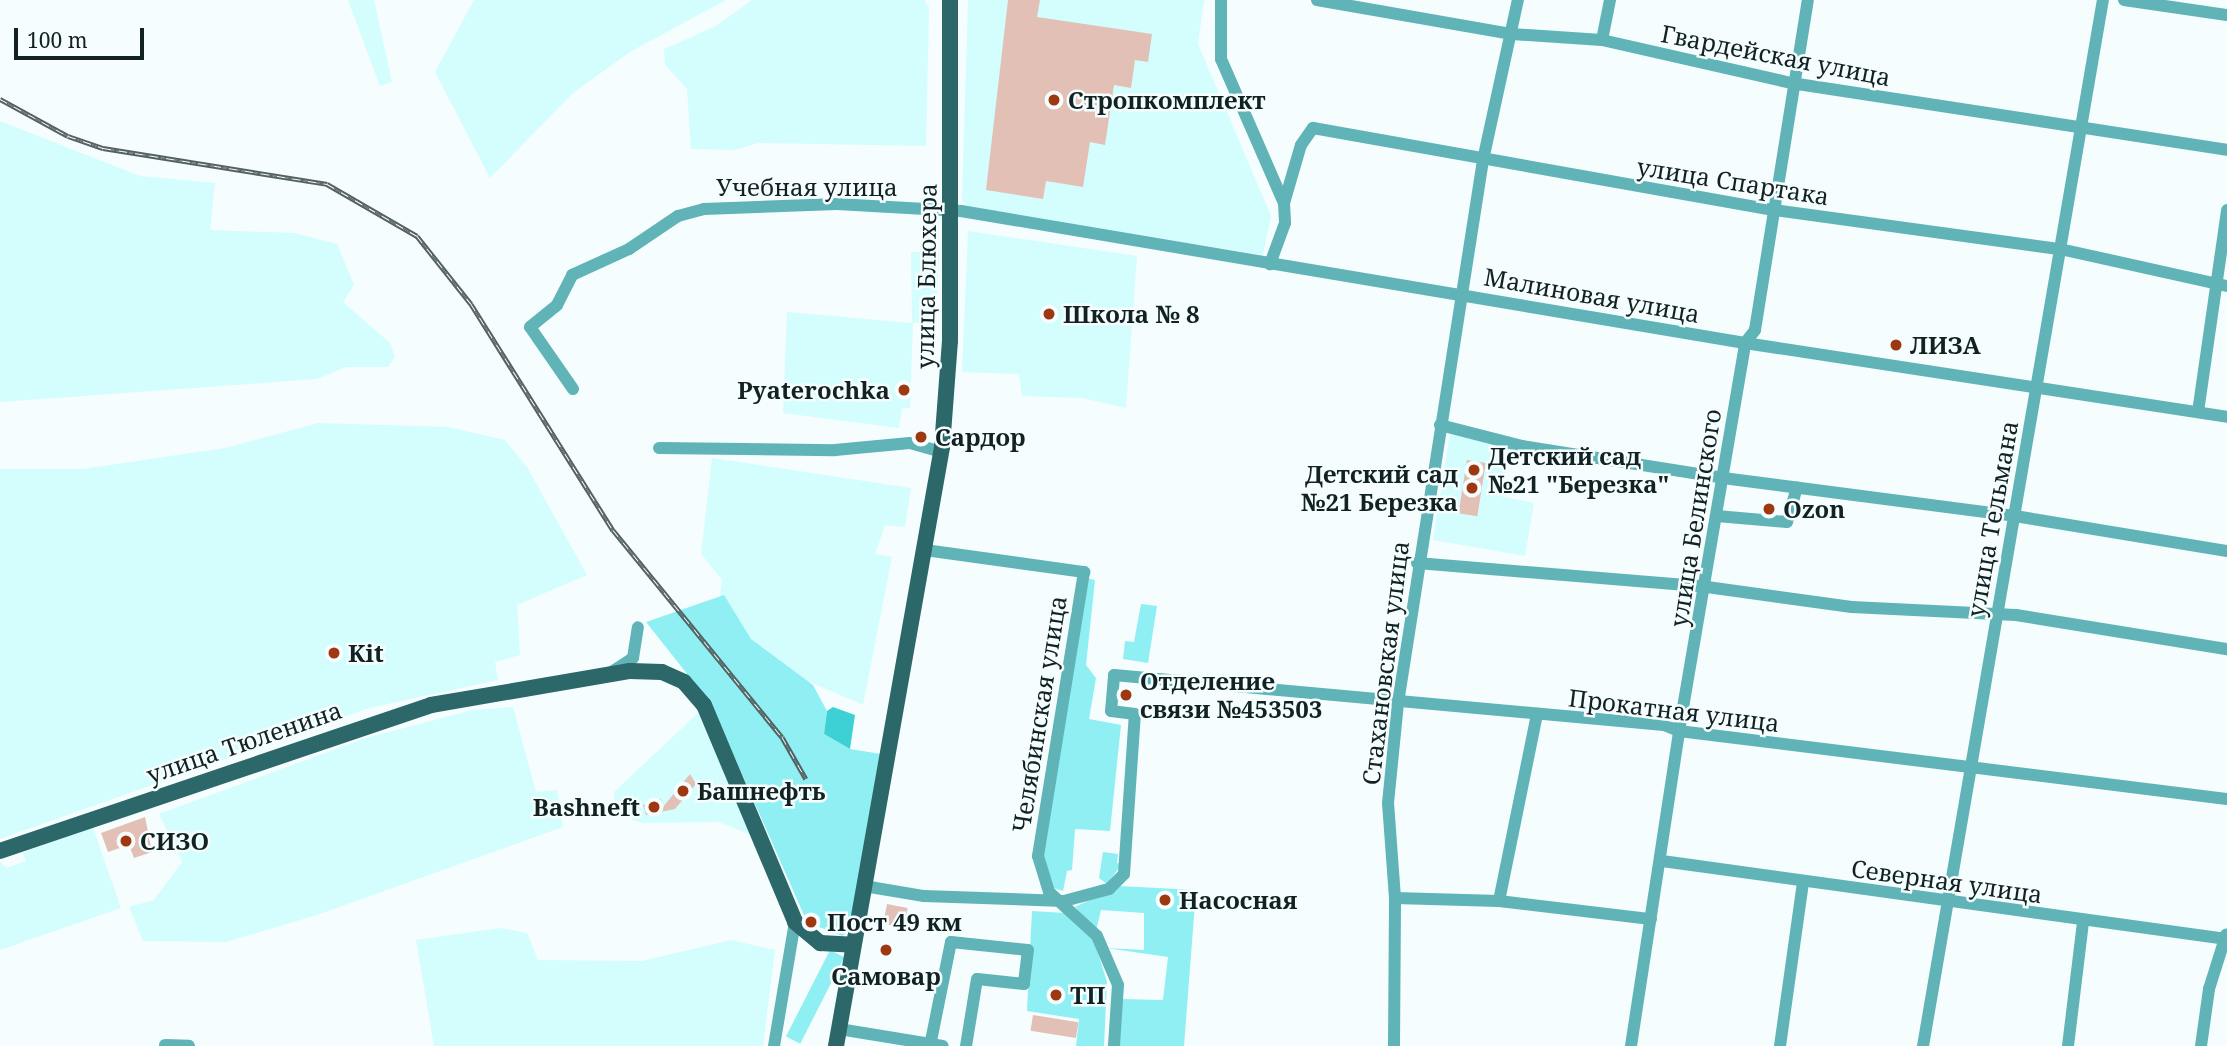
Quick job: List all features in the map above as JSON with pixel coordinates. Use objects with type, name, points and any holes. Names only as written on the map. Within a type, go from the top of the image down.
[{"type":"main road","name":"улица Блюхера","points":[[836,1046],[942,452],[950,341],[950,0]]},
{"type":"main road","name":"улица Тюленина","points":[[0,851],[356,727],[507,690],[607,675],[662,672],[696,695],[795,922]]},
{"type":"main road","points":[[795,922],[820,943],[853,945]]},
{"type":"street","points":[[1221,0],[1221,59],[1284,203],[1286,223],[1270,264]]},
{"type":"street","name":"Гвардейская улица","points":[[1317,0],[1512,34],[1602,40],[1791,83],[2227,150]]},
{"type":"street","name":"Стахановская улица","points":[[1394,1046],[1395,898],[1388,825],[1398,703],[1417,563],[1483,160],[1518,0]]},
{"type":"street","points":[[1602,40],[1611,0]]},
{"type":"street","name":"улица Белинского","points":[[1631,1046],[1662,861],[1679,731],[1707,587],[1745,343],[1755,330],[1791,83],[1808,0]]},
{"type":"street","name":"улица Тельмана","points":[[1923,1046],[1995,617],[2015,516],[2060,249],[2084,130],[2103,0]]},
{"type":"street","points":[[2124,0],[2227,15]]},
{"type":"street","name":"улица Спартака","points":[[1284,203],[1301,145],[1312,128],[1774,210],[2060,249],[2222,286]]},
{"type":"street","name":"Учебная улица","points":[[573,389],[530,327],[557,305],[572,275],[629,249],[678,216],[704,209],[838,204],[950,210]]},
{"type":"street","name":"Малиновая улица","points":[[950,210],[1745,343],[2227,417]]},
{"type":"street","points":[[2199,412],[2222,286],[2227,210]]},
{"type":"street","points":[[1440,425],[1522,446],[1723,478],[2015,516],[2227,551]]},
{"type":"street","points":[[659,448],[835,450],[910,443],[942,452]]},
{"type":"street","points":[[1717,516],[1787,522],[1797,487]]},
{"type":"street","name":"Челябинская улица","points":[[925,551],[1084,572],[1038,856],[1049,892],[1064,901],[1097,936],[1118,985],[1114,1046]]},
{"type":"street","points":[[1417,563],[1707,587],[1852,607],[1995,617],[2227,649]]},
{"type":"street","points":[[607,675],[633,658],[638,627]]},
{"type":"street","name":"Прокатная улица","points":[[1064,901],[1109,889],[1124,874],[1135,714],[1111,711],[1114,676],[1664,725],[1679,731],[2227,799]]},
{"type":"street","points":[[1499,901],[1537,714]]},
{"type":"street","name":"Северная улица","points":[[1662,861],[1803,883],[1947,899],[2083,922],[2225,938]]},
{"type":"street","points":[[1780,1046],[1803,883]]},
{"type":"street","points":[[864,886],[924,896],[1064,901]]},
{"type":"street","points":[[1395,898],[1499,901],[1651,919]]},
{"type":"street","points":[[774,1046],[795,922]]},
{"type":"street","points":[[2068,1046],[2083,922]]},
{"type":"street","points":[[2201,1046],[2225,938]]},
{"type":"street","points":[[839,1028],[934,1046],[951,942],[1028,950],[1024,984],[977,979],[966,1046]]},
{"type":"street","points":[[165,1045],[189,1046]]},
{"type":"shaded area","points":[[348,0],[374,0],[392,82],[380,86]]},
{"type":"shaded area","points":[[474,0],[726,0],[630,52],[573,93],[490,178],[435,72]]},
{"type":"shaded area","points":[[752,0],[924,0],[929,7],[926,146],[758,143],[735,150],[691,149],[687,89],[665,65],[664,49],[716,26]]},
{"type":"shaded area","points":[[968,0],[1204,0],[1198,44],[1271,216],[1263,255],[968,208],[962,200]]},
{"type":"shaded area","points":[[0,121],[140,176],[215,183],[210,230],[294,233],[337,244],[354,285],[343,302],[390,343],[395,357],[388,367],[346,367],[317,379],[0,402]]},
{"type":"shaded area","name":"Школа № 8","points":[[968,231],[1137,256],[1126,408],[1082,398],[1022,396],[1019,374],[962,372]]},
{"type":"shaded area","points":[[911,252],[939,252],[936,323],[913,323],[910,408],[902,408],[899,428],[783,413],[787,312],[912,323]]},
{"type":"shaded area","points":[[318,423],[449,427],[505,440],[527,467],[587,575],[517,605],[520,655],[495,662],[498,680],[369,708],[0,839],[0,469],[83,469],[225,448]]},
{"type":"shaded area","name":"Детский сад №21 \"Березка\"","points":[[1450,433],[1510,444],[1500,496],[1534,503],[1525,556],[1433,540]]},
{"type":"shaded area","points":[[712,458],[911,488],[905,527],[885,525],[875,554],[892,557],[863,705],[792,674],[751,639],[720,595],[722,580],[701,554]]},
{"type":"shaded area","points":[[1086,578],[1095,580],[1086,665],[1096,678],[1089,719],[1121,725],[1110,831],[1075,829],[1072,870],[1067,871],[1063,891],[1050,887],[1041,854]]},
{"type":"shaded area","points":[[724,595],[751,639],[813,685],[827,711],[824,734],[850,749],[881,754],[851,930],[842,936],[807,922],[711,704],[646,622]]},
{"type":"shaded area","points":[[1141,604],[1157,606],[1148,663],[1123,659],[1125,641],[1134,642]]},
{"type":"shaded area","points":[[513,707],[536,792],[557,790],[563,827],[317,915],[226,942],[143,941],[129,907],[154,900],[182,862],[159,814],[366,738],[472,710]]},
{"type":"shaded area","points":[[833,707],[855,715],[850,749],[824,734],[827,711]]},
{"type":"shaded area","points":[[698,713],[754,836],[719,822],[642,823],[616,814],[614,792]]},
{"type":"shaded area","points":[[92,825],[121,908],[0,950],[0,862],[7,868],[26,861],[23,853]]},
{"type":"shaded area","points":[[1103,852],[1118,854],[1117,863],[1122,864],[1107,884],[1099,878]]},
{"type":"shaded area","points":[[1119,886],[1196,890],[1184,1046],[1119,1046],[1122,999],[1163,1000],[1168,957],[1106,948],[1144,950],[1144,913],[1101,910],[1096,931],[1075,907]]},
{"type":"shaded area","points":[[1032,911],[1065,913],[1094,940],[1107,982],[1104,1046],[1076,1046],[1079,1019],[1027,1011]]},
{"type":"shaded area","points":[[500,928],[527,933],[538,960],[642,961],[731,940],[775,950],[763,1046],[434,1046],[416,940]]},
{"type":"shaded area","points":[[830,950],[844,957],[800,1044],[786,1036]]},
{"type":"building","name":"Стропкомплект","points":[[1008,0],[1040,0],[1037,17],[1152,34],[1148,62],[1135,60],[1131,88],[1114,85],[1105,145],[1090,142],[1083,187],[1046,181],[1043,199],[986,190]]},
{"type":"building","name":"Детский сад №21 Березка","points":[[1467,460],[1486,463],[1477,516],[1459,513]]},
{"type":"building","name":"Башнефть","points":[[690,774],[696,784],[675,809],[646,815],[643,805],[661,799],[663,807]]},
{"type":"building","name":"СИЗО","points":[[145,817],[152,852],[134,858],[129,845],[108,852],[101,833]]},
{"type":"building","points":[[887,904],[908,908],[904,928],[883,924]]},
{"type":"building","points":[[1033,1015],[1078,1022],[1076,1038],[1030,1031]]},
{"type":"railway","points":[[0,99],[68,136],[103,148],[327,184],[417,236],[471,304],[613,530],[782,737],[806,779]]},
{"type":"place","name":"Стропкомплект","points":[[1054,100]]},
{"type":"place","name":"Школа № 8","points":[[1049,314]]},
{"type":"place","name":"ЛИЗА","points":[[1896,345]]},
{"type":"place","name":"Pyaterochka","points":[[904,390]]},
{"type":"place","name":"Сардор","points":[[921,437]]},
{"type":"place","name":"Детский сад №21 \"Березка\"","points":[[1474,470]]},
{"type":"place","name":"Детский сад №21 Березка","points":[[1472,488]]},
{"type":"place","name":"Ozon","points":[[1769,509]]},
{"type":"place","name":"Kit","points":[[334,653]]},
{"type":"place","name":"Отделение связи №453503","points":[[1126,695]]},
{"type":"place","name":"Башнефть","points":[[683,791]]},
{"type":"place","name":"Bashneft","points":[[654,807]]},
{"type":"place","name":"СИЗО","points":[[126,841]]},
{"type":"place","name":"Насосная","points":[[1165,900]]},
{"type":"place","name":"Пост 49 км","points":[[811,922]]},
{"type":"place","name":"Самовар","points":[[886,950]]},
{"type":"place","name":"ТП","points":[[1056,995]]}]
